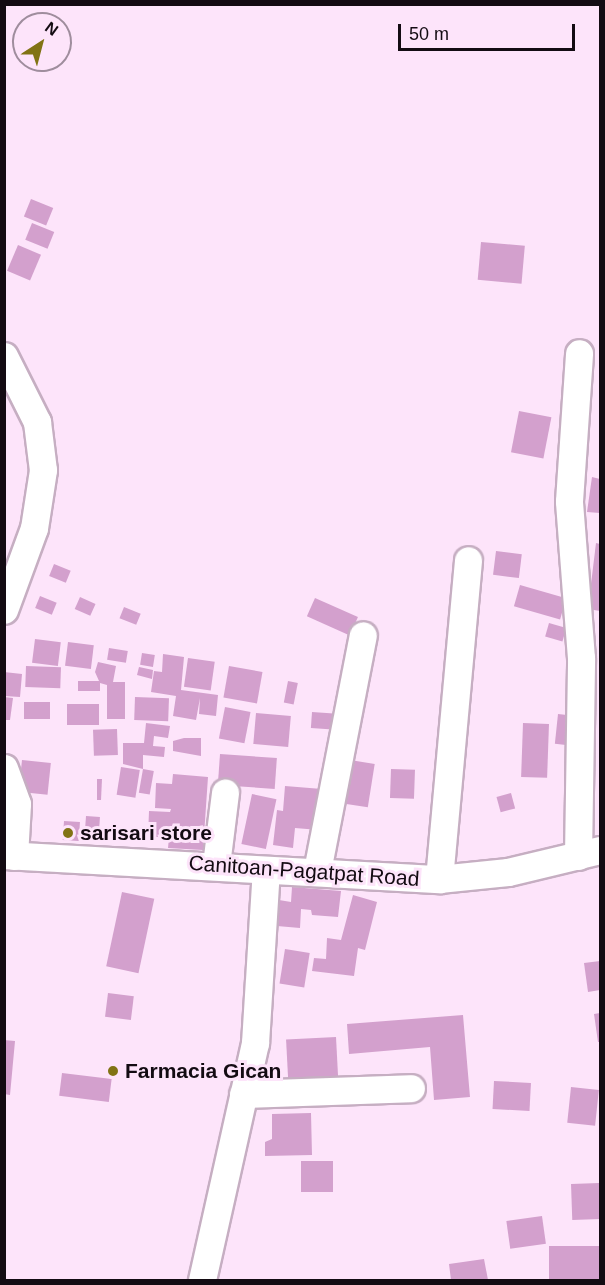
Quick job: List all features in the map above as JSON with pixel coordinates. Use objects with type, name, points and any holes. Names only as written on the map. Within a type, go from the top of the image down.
[{"type":"street","points":[[579,353],[569,501],[581,658],[589,853]]},
{"type":"street","points":[[4,356],[37,422],[43,470],[34,528],[4,610]]},
{"type":"street","points":[[439,879],[468,560]]},
{"type":"street","points":[[317,871],[363,634]]},
{"type":"street","points":[[4,768],[17,804],[9,855]]},
{"type":"street","points":[[216,865],[225,793]]},
{"type":"street","name":"Canitoan-Pagatpat Road","points":[[9,855],[439,879],[508,872],[589,853]]},
{"type":"street","points":[[202,1281],[255,1043],[266,870]]},
{"type":"street","points":[[243,1094],[411,1088]]},
{"type":"building","points":[[31,199],[53,208],[46,226],[24,217]]},
{"type":"building","points":[[32,223],[54,232],[48,249],[25,240]]},
{"type":"building","points":[[481,242],[525,246],[522,284],[478,280]]},
{"type":"building","points":[[18,245],[41,255],[30,281],[7,271]]},
{"type":"building","points":[[519,411],[551,417],[543,459],[511,452]]},
{"type":"building","points":[[592,477],[600,479],[600,513],[587,512]]},
{"type":"building","points":[[596,543],[600,544],[600,611],[588,609]]},
{"type":"building","points":[[496,551],[522,554],[519,578],[493,575]]},
{"type":"building","points":[[54,564],[71,571],[66,583],[49,576]]},
{"type":"building","points":[[520,585],[566,598],[560,619],[514,606]]},
{"type":"building","points":[[40,596],[57,603],[52,615],[35,608]]},
{"type":"building","points":[[80,597],[96,604],[90,616],[75,609]]},
{"type":"building","points":[[315,598],[358,617],[350,635],[307,616]]},
{"type":"building","points":[[124,607],[141,614],[136,625],[120,618]]},
{"type":"building","points":[[549,623],[566,628],[562,641],[545,636]]},
{"type":"building","points":[[35,639],[61,642],[58,666],[32,663]]},
{"type":"building","points":[[68,642],[94,645],[91,669],[65,666]]},
{"type":"building","points":[[109,648],[128,651],[126,663],[107,660]]},
{"type":"building","points":[[142,653],[155,655],[153,667],[140,665]]},
{"type":"building","points":[[163,654],[184,657],[181,690],[218,695],[216,716],[199,714],[200,698],[196,720],[173,716],[176,696],[151,692],[154,671],[162,672]]},
{"type":"building","points":[[188,658],[215,662],[211,690],[184,687]]},
{"type":"building","points":[[98,662],[116,666],[113,682],[125,682],[125,719],[107,719],[107,685],[100,683],[100,691],[78,691],[78,681],[99,681],[95,672]]},
{"type":"building","points":[[26,666],[61,667],[60,688],[25,687]]},
{"type":"building","points":[[229,666],[262,672],[257,703],[223,698]]},
{"type":"building","points":[[139,667],[153,670],[152,679],[137,675]]},
{"type":"building","points":[[4,672],[22,674],[20,697],[4,696]]},
{"type":"building","points":[[288,681],[298,683],[294,705],[284,703]]},
{"type":"building","points":[[4,697],[13,698],[10,720],[4,720]]},
{"type":"building","points":[[135,697],[169,698],[168,721],[134,720]]},
{"type":"building","points":[[24,702],[50,702],[50,719],[24,719]]},
{"type":"building","points":[[67,704],[99,704],[99,725],[67,725]]},
{"type":"building","points":[[225,707],[251,712],[244,743],[219,738]]},
{"type":"building","points":[[312,712],[341,714],[340,730],[311,728]]},
{"type":"building","points":[[256,713],[291,716],[288,747],[253,744]]},
{"type":"building","points":[[558,714],[576,716],[573,746],[555,744]]},
{"type":"building","points":[[146,723],[170,726],[168,738],[154,736],[153,746],[165,747],[164,757],[143,755],[143,769],[123,764],[123,743],[144,743]]},
{"type":"building","points":[[523,723],[549,724],[547,778],[521,777]]},
{"type":"building","points":[[117,729],[118,755],[94,756],[93,730]]},
{"type":"building","points":[[184,738],[201,738],[201,756],[173,751],[173,741]]},
{"type":"building","points":[[220,754],[277,758],[275,789],[218,785]]},
{"type":"building","points":[[22,760],[51,763],[47,795],[19,792]]},
{"type":"building","points":[[350,760],[375,764],[368,807],[343,803]]},
{"type":"building","points":[[121,767],[140,770],[135,798],[117,795]]},
{"type":"building","points":[[143,769],[154,771],[150,795],[139,793]]},
{"type":"building","points":[[391,769],[415,770],[414,799],[390,798]]},
{"type":"building","points":[[173,774],[208,777],[203,850],[168,848],[169,837],[148,837],[149,811],[170,812],[171,809],[155,808],[156,783],[172,784]]},
{"type":"building","points":[[97,779],[102,779],[101,800],[97,800]]},
{"type":"building","points":[[285,786],[322,789],[319,830],[295,828],[293,848],[273,845],[277,810],[283,811]]},
{"type":"building","points":[[511,793],[515,808],[501,812],[497,797]]},
{"type":"building","points":[[252,794],[276,799],[266,849],[241,844]]},
{"type":"building","points":[[86,816],[100,817],[99,831],[85,830]]},
{"type":"building","points":[[64,821],[80,822],[79,841],[63,840]]},
{"type":"building","points":[[292,887],[341,891],[338,917],[312,915],[311,910],[301,909],[300,928],[277,926],[279,900],[291,902]]},
{"type":"building","points":[[122,892],[154,899],[138,973],[106,966]]},
{"type":"building","points":[[353,895],[377,902],[365,950],[358,948],[354,976],[312,971],[314,958],[326,959],[327,938],[341,940]]},
{"type":"building","points":[[285,949],[310,953],[304,987],[280,984]]},
{"type":"building","points":[[600,961],[600,990],[588,992],[584,963]]},
{"type":"building","points":[[108,993],[134,996],[131,1020],[105,1017]]},
{"type":"building","points":[[600,1013],[600,1042],[598,1042],[594,1014]]},
{"type":"building","points":[[463,1015],[470,1097],[434,1100],[430,1047],[349,1054],[347,1024]]},
{"type":"building","points":[[336,1037],[338,1081],[288,1084],[286,1040]]},
{"type":"building","points":[[4,1040],[15,1041],[10,1095],[4,1094]]},
{"type":"building","points":[[62,1073],[112,1079],[109,1102],[59,1096]]},
{"type":"building","points":[[494,1081],[531,1083],[529,1111],[493,1109]]},
{"type":"building","points":[[571,1087],[599,1090],[595,1126],[567,1123]]},
{"type":"building","points":[[311,1113],[312,1155],[265,1156],[265,1142],[272,1139],[272,1114]]},
{"type":"building","points":[[301,1161],[333,1161],[333,1192],[301,1192]]},
{"type":"building","points":[[599,1183],[600,1219],[572,1220],[571,1184]]},
{"type":"building","points":[[542,1216],[546,1244],[510,1249],[506,1221]]},
{"type":"building","points":[[549,1246],[600,1246],[600,1280],[549,1280]]},
{"type":"building","points":[[484,1259],[488,1280],[451,1280],[449,1264]]},
{"type":"place","name":"sarisari store","points":[[68,833]]},
{"type":"place","name":"Farmacia Gican","points":[[113,1071]]}]
